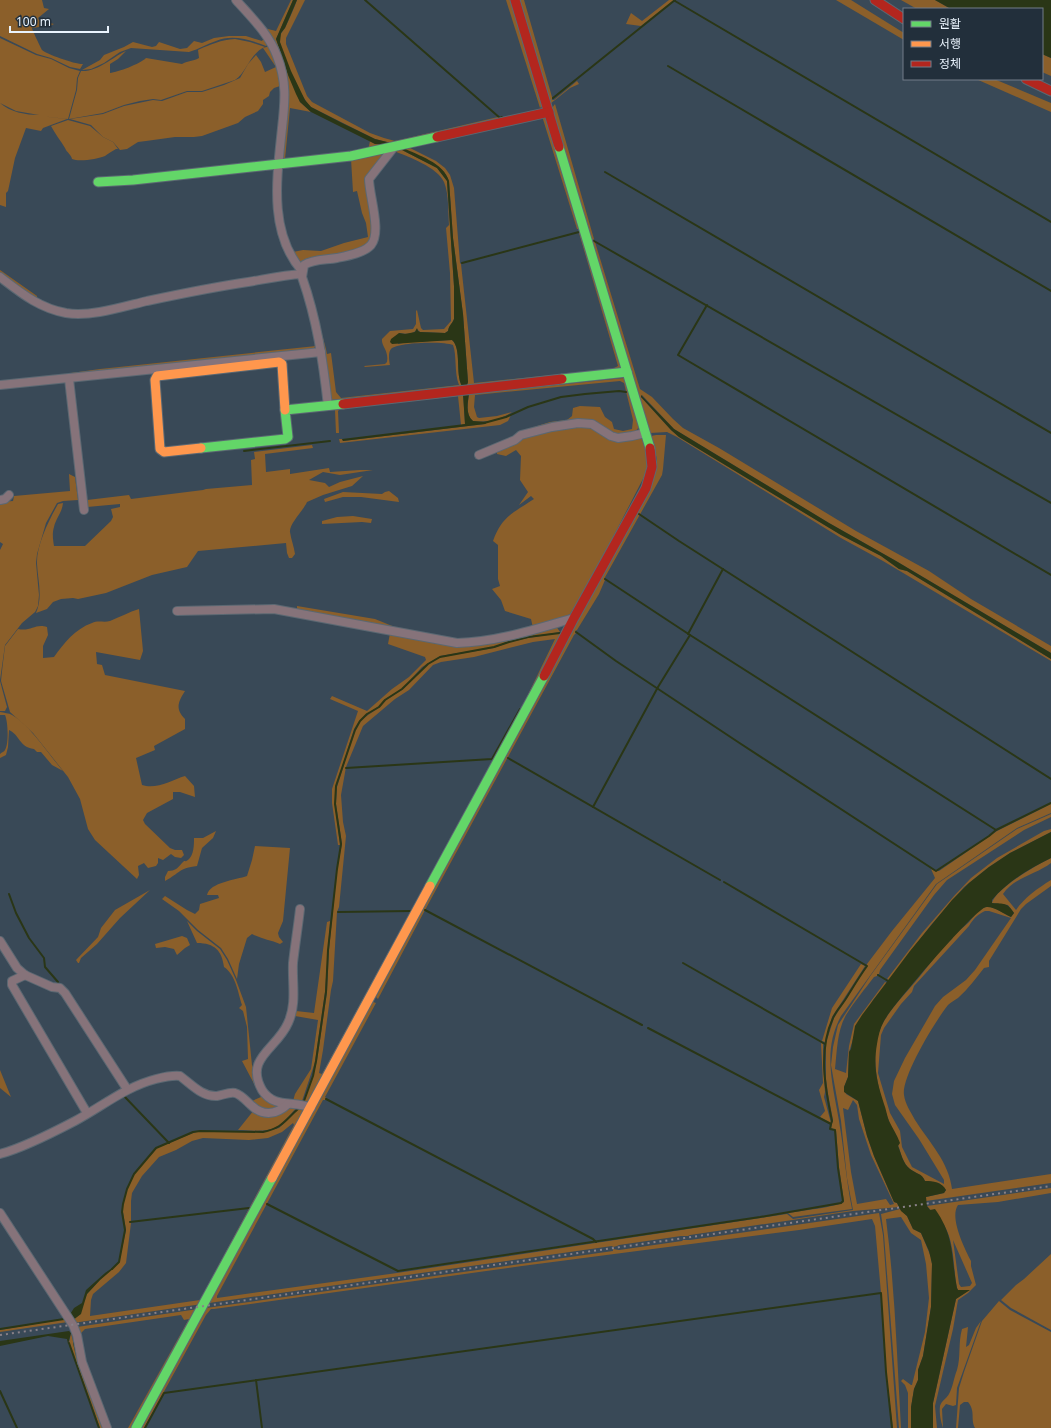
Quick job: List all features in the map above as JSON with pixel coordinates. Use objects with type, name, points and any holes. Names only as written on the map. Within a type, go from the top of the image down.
[{"type":"main road","points":[[136,1428],[311,1108],[650,479],[653,464],[645,433],[515,0]]},
{"type":"main road","points":[[875,0],[903,18]]},
{"type":"main road","points":[[1028,80],[1051,91]]},
{"type":"main road","points":[[98,182],[141,179],[351,156],[548,112]]},
{"type":"main road","points":[[279,362],[282,364],[285,410],[288,437],[285,439],[164,452],[160,449],[155,380],[156,376],[279,362]]},
{"type":"main road","points":[[285,410],[627,372]]},
{"type":"street","points":[[236,0],[260,26],[266,35],[277,56],[282,72],[286,93],[279,163],[278,202],[280,226],[282,238],[289,254],[302,273],[315,317],[328,406]]},
{"type":"street","points":[[302,273],[304,265],[309,262],[337,258],[363,250],[370,246],[375,239],[376,229],[369,178],[394,146]]},
{"type":"street","points":[[0,277],[39,304],[52,309],[74,314],[95,312],[206,288],[302,273]]},
{"type":"street","points":[[0,385],[321,352]]},
{"type":"street","points":[[69,379],[84,510]]},
{"type":"street","points":[[479,455],[515,440],[521,435],[552,427],[578,423],[592,424],[611,436],[618,438],[645,433]]},
{"type":"street","points":[[0,500],[9,495]]},
{"type":"street","points":[[177,611],[274,609],[458,643],[493,639],[534,630],[574,618]]},
{"type":"street","points":[[300,909],[293,964],[293,1009],[285,1030],[258,1062],[256,1072],[258,1080],[266,1095],[275,1102],[301,1104],[311,1108]]},
{"type":"street","points":[[0,941],[17,968],[25,975],[52,987],[60,988],[65,993],[127,1089]]},
{"type":"street","points":[[25,975],[12,981],[12,985],[86,1113]]},
{"type":"street","points":[[0,1154],[17,1149],[76,1120],[127,1089],[140,1083],[175,1075],[180,1076],[202,1094],[208,1096],[217,1096],[229,1093],[240,1095],[257,1110],[263,1113],[277,1111],[288,1104]]},
{"type":"street","points":[[0,1213],[73,1325],[77,1335],[82,1362],[107,1428]]},
{"type":"shaded area","points":[[0,0],[42,0],[44,8],[49,9],[38,18],[39,20],[54,24],[50,26],[32,28],[42,50],[62,59],[83,64],[80,69],[70,67],[51,58],[37,54],[0,36]]},
{"type":"shaded area","points":[[291,0],[293,0],[276,39],[300,102],[311,112],[290,108],[285,159],[282,159],[287,88],[264,28],[276,31]]},
{"type":"shaded area","points":[[293,0],[297,0],[285,28],[281,33],[280,42],[291,71],[305,100],[311,107],[375,139],[391,143],[390,145],[375,144],[311,112],[300,102],[288,75],[276,39]]},
{"type":"shaded area","points":[[297,0],[305,0],[286,38],[286,44],[307,96],[312,102],[370,133],[395,141],[498,117],[500,118],[368,151],[370,141],[375,144],[390,145],[391,143],[375,139],[311,107],[291,74],[282,52],[280,37]]},
{"type":"shaded area","points":[[506,0],[511,0],[543,105],[540,108]]},
{"type":"shaded area","points":[[519,0],[524,0],[552,100],[554,100],[577,81],[579,84],[570,88],[550,104]]},
{"type":"shaded area","points":[[669,0],[674,0],[641,26],[626,24],[631,13],[642,21]]},
{"type":"shaded area","points":[[836,0],[851,0],[903,32],[903,39]]},
{"type":"shaded area","points":[[901,0],[935,0],[949,8],[915,8]]},
{"type":"shaded area","points":[[935,0],[1051,0],[1051,58],[1043,54],[1043,8],[949,8]]},
{"type":"shaded area","points":[[246,36],[262,41],[264,38],[268,44],[266,46],[248,40],[228,38],[216,41],[189,52],[131,48],[120,52],[104,63],[91,69],[82,70],[100,60],[104,55],[133,42],[152,47],[156,46],[159,42],[180,49],[187,48],[194,41],[202,43],[214,38]]},
{"type":"shaded area","points":[[0,38],[36,55],[51,59],[69,68],[80,71],[77,78],[76,90],[68,119],[40,116],[67,119],[43,128],[41,131],[26,128],[15,158],[8,191],[6,193],[6,207],[0,205],[0,103]],"holes":[[[0,103],[16,111],[39,115],[18,112],[8,109]]]},
{"type":"shaded area","points":[[235,39],[265,47],[252,58],[243,72],[235,80],[202,91],[187,91],[161,100],[153,99],[140,101],[103,113],[69,119],[77,90],[78,78],[81,71],[87,71],[99,67],[126,51],[110,64],[110,73],[139,63],[146,58],[182,64],[199,58],[198,50],[225,40]]},
{"type":"shaded area","points":[[270,46],[283,85],[274,88],[270,92],[269,96],[263,100],[263,104],[258,111],[245,117],[238,123],[202,136],[175,137],[138,142],[127,149],[120,150],[113,142],[103,137],[91,125],[70,119],[103,114],[124,106],[153,100],[162,101],[187,92],[202,92],[224,85],[240,78],[248,64],[256,55],[265,72],[276,67],[263,48]]},
{"type":"shaded area","points":[[1043,54],[1051,58],[1051,76],[1043,72]]},
{"type":"shaded area","points":[[978,80],[996,80],[1051,103],[1051,112]]},
{"type":"shaded area","points":[[555,104],[594,239],[593,240],[595,242],[640,389],[652,397],[683,428],[719,448],[856,531],[929,571],[971,599],[1051,646],[1051,653],[829,523],[674,429],[642,395],[641,397],[679,437],[841,535],[881,556],[899,569],[907,571],[1051,659],[1051,661],[883,561],[841,538],[677,437],[667,432],[650,433],[552,108]]},
{"type":"shaded area","points":[[542,116],[545,117],[622,368],[466,388],[468,382],[463,314],[453,238],[449,181],[441,169],[435,164],[423,157],[402,150],[437,168],[447,181],[454,286],[454,319],[448,331],[445,333],[420,332],[417,329],[407,334],[399,333],[398,344],[408,342],[452,340],[457,349],[459,375],[462,386],[331,400],[304,279],[305,272],[327,354],[331,353],[336,392],[341,398],[459,385],[457,380],[453,345],[448,344],[421,343],[402,345],[391,349],[389,352],[390,365],[364,366],[385,364],[387,362],[387,354],[382,339],[390,331],[413,329],[416,324],[417,310],[421,328],[423,330],[444,329],[451,321],[450,273],[446,228],[449,225],[448,197],[446,187],[440,177],[429,167],[415,159],[394,151],[410,148],[436,161],[445,168],[450,175],[454,188],[460,263],[474,383],[612,369],[618,366],[579,229],[577,229]]},
{"type":"shaded area","points":[[68,120],[90,126],[103,137],[113,142],[118,149],[98,158],[84,160],[72,159],[51,126]]},
{"type":"shaded area","points":[[403,148],[436,164],[442,169],[449,181],[453,238],[463,314],[467,385],[462,386],[460,381],[457,349],[452,340],[392,344],[390,342],[391,339],[399,333],[405,334],[415,332],[417,328],[420,332],[445,333],[448,331],[454,319],[454,286],[447,181],[437,168],[402,150]]},
{"type":"shaded area","points":[[385,152],[369,175],[374,235],[366,245],[348,253],[301,264],[293,252],[303,250],[321,251],[368,237],[366,223],[357,191],[353,192],[351,159]]},
{"type":"shaded area","points":[[0,270],[37,296],[37,300],[0,273]]},
{"type":"shaded area","points":[[316,346],[313,349],[72,377],[71,373],[100,369]]},
{"type":"shaded area","points":[[624,378],[639,427],[635,432],[622,435],[613,433],[598,424],[528,432],[528,429],[550,422],[567,420],[572,416],[573,408],[580,406],[600,407],[605,417],[612,422],[614,429],[623,431],[632,429],[633,420],[624,383],[620,381],[475,395],[474,407],[477,417],[479,418],[497,416],[512,412],[498,419],[483,422],[473,421],[468,412],[469,394]]},
{"type":"shaded area","points":[[463,392],[465,424],[461,425],[458,396],[340,409],[338,411],[339,433],[336,433],[336,408]]},
{"type":"shaded area","points":[[469,393],[468,408],[470,418],[473,421],[487,422],[485,424],[343,441],[342,439],[465,424],[463,394]]},
{"type":"shaded area","points":[[641,395],[674,429],[829,523],[1051,653],[1051,659],[907,571],[899,569],[881,556],[841,535],[679,437],[641,397]]},
{"type":"shaded area","points":[[511,415],[508,421],[500,425],[340,443],[339,439],[342,439],[343,441],[485,424]]},
{"type":"shaded area","points":[[586,426],[608,437],[642,436],[648,462],[645,475],[594,574],[570,614],[563,618],[533,628],[531,619],[505,611],[501,600],[492,589],[500,586],[498,579],[498,545],[493,541],[496,533],[504,520],[534,499],[531,496],[519,505],[528,492],[520,480],[521,456],[516,450],[506,456],[497,454],[497,448],[535,434],[561,428]]},
{"type":"shaded area","points":[[666,435],[662,475],[604,579],[605,580],[599,594],[575,631],[576,633],[378,999],[376,997],[656,471],[657,459],[651,436]]},
{"type":"shaded area","points":[[312,445],[313,448],[265,454],[266,472],[290,469],[290,474],[329,468],[330,472],[373,470],[340,475],[323,472],[309,480],[325,483],[329,487],[340,482],[363,476],[352,486],[323,495],[307,502],[290,529],[295,554],[292,558],[289,558],[287,553],[286,543],[198,551],[187,567],[152,575],[106,593],[78,599],[61,599],[53,602],[47,609],[36,613],[40,595],[37,557],[47,525],[58,504],[63,503],[53,529],[54,546],[85,546],[111,521],[113,517],[111,509],[120,507],[120,504],[87,507],[87,500],[129,495],[131,499],[206,489],[252,485],[251,460],[255,459],[254,452]]},
{"type":"shaded area","points":[[69,474],[75,477],[78,500],[57,503],[46,523],[37,554],[36,563],[39,595],[38,606],[35,612],[22,623],[5,645],[0,680],[0,550],[3,544],[0,542],[0,502],[13,501],[14,496],[70,491]]},
{"type":"shaded area","points":[[389,491],[398,498],[399,502],[361,497],[343,497],[325,502],[324,499],[343,492],[382,494]]},
{"type":"shaded area","points":[[353,516],[372,519],[371,523],[322,524],[322,521],[337,517]]},
{"type":"shaded area","points":[[297,606],[375,619],[402,630],[297,611]]},
{"type":"shaded area","points":[[139,609],[143,651],[140,660],[96,652],[97,664],[102,665],[105,675],[185,691],[179,702],[179,709],[185,719],[185,729],[154,746],[155,750],[136,758],[142,785],[153,786],[164,784],[185,776],[194,786],[195,797],[180,792],[173,792],[173,799],[147,813],[143,820],[145,824],[170,848],[182,850],[184,855],[181,858],[175,857],[171,854],[163,860],[158,858],[158,863],[156,866],[148,868],[144,863],[138,866],[139,875],[137,879],[95,840],[88,829],[80,799],[68,777],[33,733],[10,712],[1,681],[5,646],[18,629],[22,630],[39,626],[47,627],[48,635],[43,646],[43,658],[54,657],[70,637],[80,629],[94,622],[110,621]]},
{"type":"shaded area","points":[[556,626],[560,632],[509,641],[494,647],[440,656],[422,667],[402,689],[385,699],[379,706],[359,721],[354,729],[336,786],[335,805],[340,845],[338,845],[332,803],[332,789],[358,711],[330,699],[332,696],[367,711],[392,689],[409,677],[426,660],[425,657],[388,644],[390,633],[446,643]]},
{"type":"shaded area","points":[[560,633],[561,635],[522,706],[555,639],[533,642],[474,657],[441,662],[433,665],[409,690],[395,699],[363,726],[346,767],[341,795],[343,822],[346,836],[339,907],[337,912],[333,981],[319,1073],[322,1074],[479,786],[308,1101],[304,1101],[317,1061],[327,992],[329,950],[337,869],[342,844],[336,804],[337,787],[355,730],[360,721],[380,707],[386,700],[402,690],[428,664],[441,657],[494,648],[510,642]]},
{"type":"shaded area","points":[[0,681],[7,707],[5,711],[0,711]]},
{"type":"shaded area","points":[[0,712],[11,714],[19,719],[63,771],[52,765],[41,752],[37,752],[34,749],[25,746],[13,732],[9,730],[6,755],[0,758],[0,754],[5,751],[8,732],[5,715],[0,715]]},
{"type":"shaded area","points":[[1051,804],[1051,813],[1017,828],[936,884],[841,1016],[835,1029],[830,1055],[832,1081],[852,1209],[793,1217],[788,1213],[826,1207],[844,1202],[836,1130],[831,1128],[833,1120],[826,1079],[826,1043],[834,1018],[867,964],[935,878],[931,869],[939,871],[997,831]]},
{"type":"shaded area","points":[[1051,814],[1051,817],[1024,830],[947,880],[934,895],[880,970],[879,974],[874,977],[852,1005],[843,1021],[838,1041],[835,1069],[846,1073],[849,1046],[854,1024],[885,982],[887,983],[873,1000],[854,1036],[849,1052],[848,1077],[844,1087],[846,1094],[858,1101],[874,1156],[894,1202],[897,1203],[899,1207],[853,1211],[613,1247],[209,1303],[373,1002],[376,1003],[325,1097],[325,1100],[323,1100],[217,1298],[397,1273],[787,1214],[793,1219],[853,1210],[847,1178],[841,1121],[831,1065],[838,1025],[871,975],[937,884],[1017,829]],"holes":[[[853,1100],[857,1105],[859,1119],[871,1155],[894,1204],[890,1205],[886,1199],[857,1204],[851,1172],[843,1108],[848,1110]]]},
{"type":"shaded area","points":[[1051,829],[1051,832],[1010,853],[989,867],[964,887],[931,925],[889,980],[887,979],[922,933],[971,878],[997,858],[1044,831]]},
{"type":"shaded area","points":[[216,831],[213,838],[202,848],[197,866],[183,870],[165,881],[168,871],[176,869],[190,858],[193,850],[194,838],[203,838]]},
{"type":"shaded area","points":[[1051,832],[1051,858],[1019,876],[998,893],[992,900],[992,903],[1007,905],[1014,913],[1011,917],[989,907],[986,907],[979,912],[951,940],[902,997],[884,1021],[879,1035],[875,1060],[876,1074],[888,1119],[899,1140],[900,1143],[898,1146],[908,1167],[912,1171],[921,1175],[925,1181],[940,1184],[946,1190],[944,1193],[926,1197],[927,1206],[930,1210],[935,1209],[946,1229],[951,1247],[958,1290],[970,1290],[956,1299],[933,1403],[933,1428],[911,1428],[911,1407],[914,1389],[918,1380],[918,1370],[923,1356],[931,1307],[932,1264],[929,1251],[921,1233],[913,1229],[907,1216],[901,1211],[897,1203],[894,1202],[874,1156],[858,1101],[844,1092],[844,1087],[848,1077],[849,1052],[851,1049],[855,1026],[910,951],[952,900],[969,883],[1010,853]]},
{"type":"shaded area","points":[[255,846],[290,848],[283,921],[278,933],[283,942],[280,944],[252,934],[247,938],[239,964],[237,979],[221,948],[198,930],[179,911],[162,899],[165,896],[195,914],[199,910],[200,904],[219,898],[218,895],[207,895],[213,887],[224,882],[247,876]]},
{"type":"shaded area","points":[[1051,858],[1051,863],[1019,880],[1003,894],[1016,910],[1023,901],[1051,880],[1051,886],[1021,909],[989,961],[989,967],[984,968],[965,991],[948,1005],[943,1012],[928,1035],[913,1063],[908,1075],[904,1095],[907,1105],[915,1120],[943,1161],[952,1189],[1051,1174],[1051,1183],[926,1201],[926,1197],[944,1193],[946,1190],[939,1183],[925,1181],[921,1175],[912,1171],[908,1167],[902,1158],[898,1145],[899,1143],[889,1121],[878,1084],[875,1058],[879,1032],[884,1021],[895,1005],[942,949],[979,911],[985,907],[991,907],[1011,917],[1014,913],[1008,905],[992,903],[995,897],[1009,884],[1027,871]],"holes":[[[985,911],[1011,918],[975,970],[966,980],[943,997],[935,1006],[905,1058],[894,1081],[892,1094],[895,1105],[919,1139],[944,1180],[944,1184],[912,1167],[902,1147],[900,1131],[890,1113],[878,1073],[881,1035],[884,1028],[901,1004],[912,992],[914,986],[972,921]]]},
{"type":"shaded area","points":[[150,890],[120,918],[97,944],[81,958],[78,963],[76,960],[98,937],[101,928],[115,910]]},
{"type":"shaded area","points":[[187,921],[220,949],[227,960],[246,1007],[252,1065],[261,1090],[282,1106],[265,1112],[252,1101],[261,1097],[242,1061],[248,1059],[247,1027],[243,1011],[239,1008],[242,1005],[236,984],[228,970],[224,967],[219,952],[209,944],[197,943]]},
{"type":"shaded area","points":[[330,921],[325,992],[315,1062],[302,1101],[293,1101],[295,1094],[311,1069],[318,1020],[295,1016],[296,1011],[314,1013],[327,922]]},
{"type":"shaded area","points":[[182,936],[187,938],[190,945],[177,955],[174,949],[165,947],[156,948],[155,944]]},
{"type":"shaded area","points":[[861,964],[865,966],[832,1017],[825,1042],[822,1041],[832,1008]]},
{"type":"shaded area","points":[[821,1043],[823,1044],[824,1097],[831,1123],[820,1117],[825,1111],[819,1090],[823,1083]]},
{"type":"shaded area","points":[[0,1070],[11,1097],[0,1088]]},
{"type":"shaded area","points":[[299,1105],[284,1122],[274,1128],[258,1131],[238,1130],[254,1110],[286,1108]]},
{"type":"shaded area","points":[[301,1107],[304,1111],[202,1304],[73,1323],[73,1320],[79,1315],[87,1294],[119,1263],[126,1230],[123,1204],[127,1189],[134,1174],[157,1148],[200,1131],[263,1132],[279,1128]],"holes":[[[293,1123],[294,1125],[200,1300],[90,1316],[93,1294],[119,1272],[126,1263],[131,1223],[132,1193],[142,1176],[159,1157],[192,1141],[203,1138],[249,1140],[268,1138],[282,1132]]]},
{"type":"shaded area","points":[[1051,1188],[1051,1193],[998,1202],[958,1205],[955,1218],[959,1233],[971,1261],[976,1285],[958,1300],[953,1329],[935,1406],[937,1428],[933,1428],[933,1403],[956,1299],[969,1290],[958,1290],[957,1288],[952,1248],[948,1232],[940,1220],[927,1206]],"holes":[[[953,1240],[972,1283],[970,1286],[961,1287],[959,1284]]]},
{"type":"shaded area","points":[[900,1209],[907,1216],[913,1229],[921,1233],[931,1257],[932,1264],[931,1307],[923,1356],[918,1370],[918,1380],[914,1389],[911,1408],[911,1428],[908,1428],[908,1393],[905,1385],[901,1381],[903,1379],[912,1385],[925,1332],[929,1298],[926,1264],[921,1240],[911,1233],[901,1217],[886,1219],[892,1271],[901,1428],[899,1428],[884,1235],[881,1214]]},
{"type":"shaded area","points":[[879,1213],[883,1235],[897,1428],[893,1428],[886,1372],[875,1226],[872,1219],[211,1309],[206,1315],[144,1428],[140,1428],[206,1308],[613,1251],[613,1249],[619,1250]]},
{"type":"shaded area","points":[[1051,1254],[1051,1330],[1011,1308],[1001,1300]]},
{"type":"shaded area","points":[[112,1268],[113,1269],[87,1294],[81,1314],[73,1320],[69,1316],[74,1308],[82,1303],[86,1290]]},
{"type":"shaded area","points":[[999,1301],[1010,1310],[1051,1332],[1051,1428],[975,1428],[972,1409],[968,1402],[964,1402],[960,1405],[958,1428],[956,1428],[959,1388],[964,1372],[982,1321]]},
{"type":"shaded area","points":[[198,1309],[133,1428],[128,1428],[189,1319],[184,1320],[181,1315],[85,1329],[80,1334],[77,1327]]},
{"type":"shaded area","points":[[64,1319],[68,1322],[0,1332],[0,1330]]},
{"type":"shaded area","points":[[981,1321],[957,1388],[956,1405],[953,1406],[946,1404],[942,1409],[943,1428],[940,1417],[940,1406],[948,1396],[957,1370],[962,1329],[968,1327],[966,1347],[969,1345],[976,1328]]},
{"type":"shaded area","points":[[69,1331],[71,1333],[68,1344],[67,1339],[48,1336],[0,1346],[0,1341]]},
{"type":"shaded area","points":[[71,1333],[78,1362],[103,1428],[100,1428],[69,1343]]},
{"type":"waterway","points":[[365,0],[500,118],[502,117]]},
{"type":"waterway","points":[[553,98],[675,0]]},
{"type":"waterway","points":[[675,1],[1051,222]]},
{"type":"waterway","points":[[668,66],[1051,291]]},
{"type":"waterway","points":[[605,172],[1051,433]]},
{"type":"waterway","points":[[462,263],[579,232]]},
{"type":"waterway","points":[[594,241],[1051,503]]},
{"type":"waterway","points":[[707,305],[678,355],[1051,575]]},
{"type":"waterway","points":[[484,423],[506,417],[528,407],[561,397],[619,391],[626,392]]},
{"type":"waterway","points":[[244,451],[330,441]]},
{"type":"waterway","points":[[639,514],[1051,779]]},
{"type":"waterway","points":[[688,634],[723,569]]},
{"type":"waterway","points":[[605,579],[690,635],[996,830]]},
{"type":"waterway","points":[[576,632],[616,661],[738,742],[936,871],[996,830],[1051,803]]},
{"type":"waterway","points":[[304,1101],[313,1076],[326,992],[328,950],[341,844],[335,804],[336,786],[355,730],[360,721],[367,714],[379,707],[385,700],[402,689],[428,664],[440,657],[494,647],[528,637],[560,633]]},
{"type":"waterway","points":[[593,807],[658,687],[690,635]]},
{"type":"waterway","points":[[346,768],[492,759],[520,709]]},
{"type":"waterway","points":[[508,758],[720,880]]},
{"type":"waterway","points":[[648,1028],[831,1124],[832,1121],[824,1069],[824,1056],[828,1030],[836,1013],[867,966],[724,882]]},
{"type":"waterway","points":[[9,894],[16,913],[29,938],[44,958],[45,967],[58,982]]},
{"type":"waterway","points":[[425,910],[642,1025]]},
{"type":"waterway","points":[[338,912],[411,911]]},
{"type":"waterway","points":[[683,963],[825,1044]]},
{"type":"waterway","points":[[878,975],[888,981]]},
{"type":"waterway","points":[[123,1095],[169,1143]]},
{"type":"waterway","points":[[326,1099],[593,1239],[596,1242]]},
{"type":"waterway","points":[[112,1269],[119,1262],[125,1230],[122,1212],[127,1189],[134,1174],[156,1148],[193,1132],[263,1132],[279,1126],[299,1108]]},
{"type":"waterway","points":[[267,1204],[398,1271],[760,1217],[841,1203],[843,1201],[838,1168],[835,1130],[830,1129],[831,1124]]},
{"type":"waterway","points":[[130,1222],[249,1208]]},
{"type":"waterway","points":[[145,1428],[164,1393],[881,1293],[886,1372],[892,1428]]},
{"type":"waterway","points":[[0,1329],[64,1319]]},
{"type":"waterway","points":[[69,1343],[99,1428]]},
{"type":"waterway","points":[[74,1343],[77,1356]]},
{"type":"waterway","points":[[256,1380],[262,1428]]},
{"type":"waterway","points":[[0,1391],[17,1428]]},
{"type":"railway","points":[[0,1335],[1051,1186]]},
{"type":"traffic: fast","points":[[98,182],[133,180],[351,156],[437,137]]},
{"type":"traffic: fast","points":[[559,147],[650,448]]},
{"type":"traffic: fast","points":[[562,379],[627,372]]},
{"type":"traffic: fast","points":[[201,448],[285,439],[288,437],[285,410],[343,404]]},
{"type":"traffic: fast","points":[[430,886],[544,676]]},
{"type":"traffic: fast","points":[[136,1428],[272,1178]]},
{"type":"traffic: slow","points":[[201,448],[164,452],[160,449],[155,380],[157,376],[279,362],[282,364],[285,410]]},
{"type":"traffic: slow","points":[[272,1178],[430,886]]},
{"type":"traffic: jam","points":[[515,0],[559,147]]},
{"type":"traffic: jam","points":[[875,0],[903,18]]},
{"type":"traffic: jam","points":[[1028,80],[1051,91]]},
{"type":"traffic: jam","points":[[437,137],[549,112]]},
{"type":"traffic: jam","points":[[343,404],[562,379]]},
{"type":"traffic: jam","points":[[544,676],[574,618],[646,488],[652,467],[650,448]]}]
